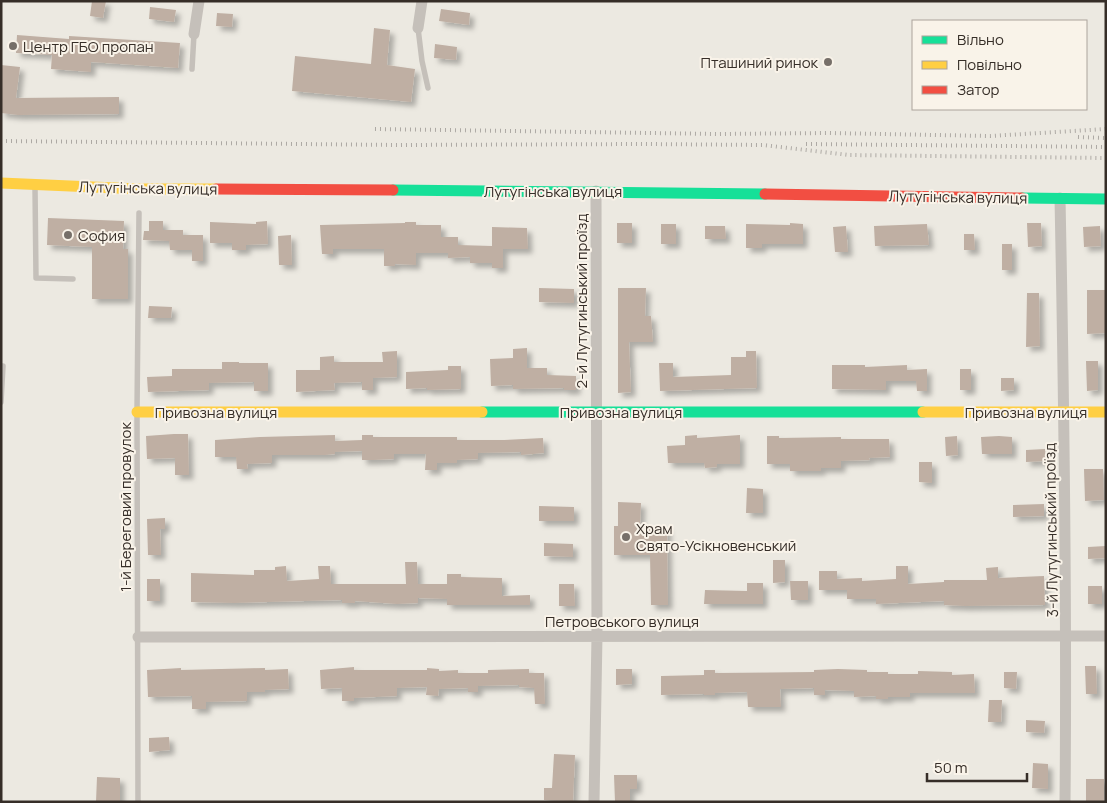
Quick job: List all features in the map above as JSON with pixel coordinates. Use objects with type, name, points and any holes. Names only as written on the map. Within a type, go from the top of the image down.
[{"type":"main road","name":"Лутугінська вулиця","points":[[1,182],[149,189],[596,191],[1106,199]]},
{"type":"main road","name":"Привозна вулиця","points":[[137,412],[1106,412]]},
{"type":"street","points":[[194,34],[199,1]]},
{"type":"street","points":[[418,28],[422,1]]},
{"type":"street","name":"2-й Лутугинський проїзд","points":[[594,802],[597,636],[596,191]]},
{"type":"street","name":"3-й Лутугинський проїзд","points":[[1060,198],[1067,635],[1065,802]]},
{"type":"street","name":"Петровського вулиця","points":[[138,637],[1106,636]]},
{"type":"lane","points":[[418,28],[428,88]]},
{"type":"lane","points":[[192,69],[194,34]]},
{"type":"lane","points":[[35,185],[36,278],[73,279]]},
{"type":"lane","name":"1-й Береговий провулок","points":[[138,213],[138,802]]},
{"type":"lane","points":[[1,366],[1,402]]},
{"type":"building","points":[[92,1],[106,1],[103,18],[90,16]]},
{"type":"building","points":[[150,7],[176,10],[174,22],[149,19]]},
{"type":"building","points":[[441,9],[470,13],[469,25],[439,21]]},
{"type":"building","points":[[217,13],[233,14],[232,27],[216,26]]},
{"type":"building","points":[[374,28],[390,30],[387,65],[415,69],[411,102],[292,91],[295,56],[371,64]]},
{"type":"building","points":[[17,35],[69,39],[69,36],[180,43],[178,68],[91,62],[91,72],[51,69],[52,55],[16,53]]},
{"type":"building","points":[[435,44],[457,47],[456,60],[434,58]]},
{"type":"building","points":[[1,65],[20,67],[16,98],[119,97],[119,114],[18,115],[1,113]]},
{"type":"building","points":[[48,218],[124,221],[123,249],[128,249],[128,299],[92,299],[92,247],[47,245]]},
{"type":"building","points":[[149,221],[163,221],[163,230],[183,230],[183,235],[203,235],[203,261],[192,261],[192,250],[170,250],[169,241],[143,240],[144,231],[149,231]]},
{"type":"building","points":[[267,221],[268,244],[246,245],[246,250],[232,250],[232,243],[210,243],[210,222],[256,224],[256,222]]},
{"type":"building","points":[[416,222],[416,225],[441,225],[441,237],[458,237],[458,245],[492,246],[492,227],[527,228],[528,249],[503,249],[503,268],[492,268],[492,263],[470,263],[470,257],[448,258],[448,253],[416,253],[416,265],[395,264],[395,266],[384,266],[384,249],[333,249],[333,254],[322,254],[320,225]]},
{"type":"building","points":[[617,223],[632,223],[632,243],[617,243]]},
{"type":"building","points":[[790,223],[803,224],[803,244],[762,244],[762,248],[746,248],[746,224],[790,225]]},
{"type":"building","points":[[1027,223],[1041,223],[1042,246],[1028,247]]},
{"type":"building","points":[[661,224],[676,224],[676,244],[661,244]]},
{"type":"building","points":[[927,224],[929,245],[875,246],[874,226]]},
{"type":"building","points":[[705,226],[725,226],[726,239],[705,239]]},
{"type":"building","points":[[846,226],[848,252],[835,252],[833,227]]},
{"type":"building","points":[[1100,226],[1101,246],[1084,247],[1083,227]]},
{"type":"building","points":[[964,234],[974,234],[975,250],[964,250]]},
{"type":"building","points":[[291,235],[292,265],[279,265],[278,236]]},
{"type":"building","points":[[1002,244],[1012,244],[1012,270],[1002,270]]},
{"type":"building","points":[[539,288],[574,289],[574,303],[539,302]]},
{"type":"building","points":[[618,288],[646,288],[645,316],[651,316],[653,342],[629,342],[631,392],[618,393]]},
{"type":"building","points":[[1087,290],[1106,290],[1106,333],[1087,334]]},
{"type":"building","points":[[1027,293],[1039,293],[1040,346],[1026,347]]},
{"type":"building","points":[[149,306],[172,307],[171,318],[148,318]]},
{"type":"building","points":[[527,348],[527,368],[547,368],[547,375],[576,376],[576,390],[564,390],[564,388],[513,389],[513,385],[491,386],[490,359],[513,358],[513,349]]},
{"type":"building","points":[[397,351],[397,377],[373,378],[373,390],[362,390],[362,382],[334,383],[335,390],[296,392],[296,370],[320,370],[320,357],[334,356],[334,362],[383,362],[382,352]]},
{"type":"building","points":[[746,351],[756,351],[757,388],[660,391],[659,363],[673,363],[673,377],[731,375],[731,357],[746,357]]},
{"type":"building","points":[[1086,361],[1098,361],[1098,390],[1087,391]]},
{"type":"building","points":[[222,362],[268,363],[268,391],[254,391],[254,382],[209,383],[209,390],[148,392],[147,377],[172,376],[172,369],[222,369]]},
{"type":"building","points":[[832,365],[865,365],[865,367],[907,365],[907,370],[927,369],[927,391],[917,391],[916,381],[886,381],[886,390],[832,389]]},
{"type":"building","points":[[448,366],[461,366],[461,389],[406,389],[406,372],[448,370]]},
{"type":"building","points":[[960,369],[971,369],[971,390],[960,390]]},
{"type":"building","points":[[1001,378],[1014,378],[1014,390],[1001,391]]},
{"type":"building","points":[[188,434],[189,475],[175,475],[175,458],[147,459],[146,436]]},
{"type":"building","points":[[335,435],[335,441],[362,440],[362,435],[373,435],[373,437],[457,437],[457,440],[543,438],[544,453],[521,455],[521,452],[478,453],[478,459],[457,460],[457,463],[437,463],[437,470],[425,470],[426,454],[394,454],[394,459],[373,460],[362,460],[362,451],[335,452],[335,454],[325,455],[272,455],[272,463],[247,464],[248,469],[237,469],[236,457],[215,457],[215,440]]},
{"type":"building","points":[[697,435],[697,438],[740,435],[740,464],[717,464],[717,467],[705,468],[704,463],[668,463],[667,446],[685,445],[685,436]]},
{"type":"building","points":[[767,436],[779,436],[779,438],[841,437],[841,439],[889,439],[890,457],[841,461],[841,468],[821,468],[821,471],[790,471],[790,464],[767,464]]},
{"type":"building","points":[[957,436],[958,455],[946,456],[945,437]]},
{"type":"building","points":[[981,437],[1012,437],[1012,454],[982,454]]},
{"type":"building","points":[[1045,449],[1046,461],[1026,462],[1026,450]]},
{"type":"building","points":[[919,462],[932,462],[932,483],[919,482]]},
{"type":"building","points":[[1084,469],[1103,469],[1104,500],[1085,501]]},
{"type":"building","points":[[747,488],[763,489],[763,513],[746,513]]},
{"type":"building","points":[[618,502],[641,503],[640,527],[667,527],[668,605],[651,605],[650,555],[614,555],[614,526],[618,526]]},
{"type":"building","points":[[1044,504],[1044,516],[1013,517],[1013,505]]},
{"type":"building","points":[[539,506],[574,507],[574,521],[539,521]]},
{"type":"building","points":[[165,518],[165,529],[160,529],[161,555],[148,555],[147,519]]},
{"type":"building","points":[[544,543],[573,544],[573,557],[544,556]]},
{"type":"building","points":[[1106,546],[1106,558],[1088,559],[1088,547]]},
{"type":"building","points":[[773,560],[785,560],[785,582],[773,583]]},
{"type":"building","points":[[405,562],[417,562],[418,584],[447,584],[447,574],[461,574],[461,577],[502,578],[502,596],[530,595],[530,605],[447,605],[447,599],[418,598],[418,603],[397,604],[355,601],[355,603],[342,603],[342,600],[234,603],[191,602],[191,573],[254,575],[254,570],[275,570],[275,567],[286,566],[287,581],[319,579],[318,566],[330,566],[331,584],[406,584]]},
{"type":"building","points":[[896,566],[908,566],[908,584],[944,582],[944,580],[987,580],[986,568],[998,567],[998,578],[1044,576],[1045,605],[965,606],[944,605],[944,601],[876,604],[876,599],[847,599],[847,590],[819,590],[819,571],[837,571],[837,579],[862,578],[862,581],[896,579]]},
{"type":"building","points":[[147,579],[160,579],[160,601],[147,601]]},
{"type":"building","points":[[790,581],[808,581],[808,600],[791,600]]},
{"type":"building","points":[[747,583],[763,583],[763,604],[704,604],[705,590],[747,591]]},
{"type":"building","points":[[559,584],[574,584],[575,606],[559,606]]},
{"type":"building","points":[[1088,586],[1102,586],[1102,604],[1088,604]]},
{"type":"building","points":[[1085,666],[1096,666],[1097,694],[1086,694]]},
{"type":"building","points":[[354,667],[354,670],[427,670],[427,668],[439,669],[439,671],[458,670],[458,673],[488,673],[488,670],[529,669],[529,673],[544,673],[545,704],[535,704],[534,688],[519,687],[519,685],[478,686],[478,692],[468,692],[468,688],[439,689],[438,696],[426,695],[427,687],[397,688],[397,696],[354,698],[354,701],[342,701],[342,688],[321,689],[320,670]]},
{"type":"building","points":[[181,668],[181,670],[288,669],[289,689],[247,692],[247,701],[206,702],[206,709],[192,709],[192,696],[148,697],[147,670]]},
{"type":"building","points":[[616,669],[632,669],[632,684],[616,685]]},
{"type":"building","points":[[838,669],[888,672],[888,674],[918,674],[918,671],[952,672],[952,675],[974,674],[975,693],[910,693],[910,697],[876,699],[876,696],[854,697],[854,691],[825,690],[825,695],[814,695],[814,688],[780,689],[781,707],[748,707],[747,692],[715,693],[715,695],[661,695],[661,676],[704,675],[704,670],[715,670],[715,673],[814,672],[814,670]]},
{"type":"building","points":[[1004,672],[1017,672],[1016,689],[1004,688]]},
{"type":"building","points":[[989,700],[1002,700],[1001,722],[988,722]]},
{"type":"building","points":[[1026,720],[1045,721],[1044,733],[1026,732]]},
{"type":"building","points":[[169,737],[170,750],[149,752],[149,738]]},
{"type":"building","points":[[554,754],[575,755],[573,801],[544,800],[544,788],[552,788]]},
{"type":"building","points":[[1033,763],[1048,764],[1048,789],[1032,788]]},
{"type":"building","points":[[614,775],[637,775],[637,789],[630,789],[630,802],[615,802]]},
{"type":"building","points":[[97,777],[120,778],[120,802],[96,802]]},
{"type":"building","points":[[1086,779],[1104,779],[1104,802],[1086,802]]},
{"type":"railway","points":[[375,129],[990,136],[1106,129]]},
{"type":"railway","points":[[1078,137],[1106,138]]},
{"type":"railway","points":[[1,141],[399,145],[763,145],[849,155],[1106,158]]},
{"type":"railway","points":[[806,144],[1106,147]]},
{"type":"traffic: fast","points":[[393,190],[765,194]]},
{"type":"traffic: fast","points":[[1022,198],[1106,199]]},
{"type":"traffic: fast","points":[[482,412],[923,412]]},
{"type":"traffic: slow","points":[[1,183],[139,189],[216,189]]},
{"type":"traffic: slow","points":[[137,412],[482,412]]},
{"type":"traffic: slow","points":[[923,412],[1106,412]]},
{"type":"traffic: jam","points":[[216,189],[393,190]]},
{"type":"traffic: jam","points":[[765,194],[1022,198]]},
{"type":"place","name":"Центр ГБО пропан","points":[[13,46]]},
{"type":"place","name":"Пташиний ринок","points":[[828,62]]},
{"type":"place","name":"София","points":[[68,235]]},
{"type":"place","name":"Храм Свято-Усікновенський","points":[[626,537]]}]
